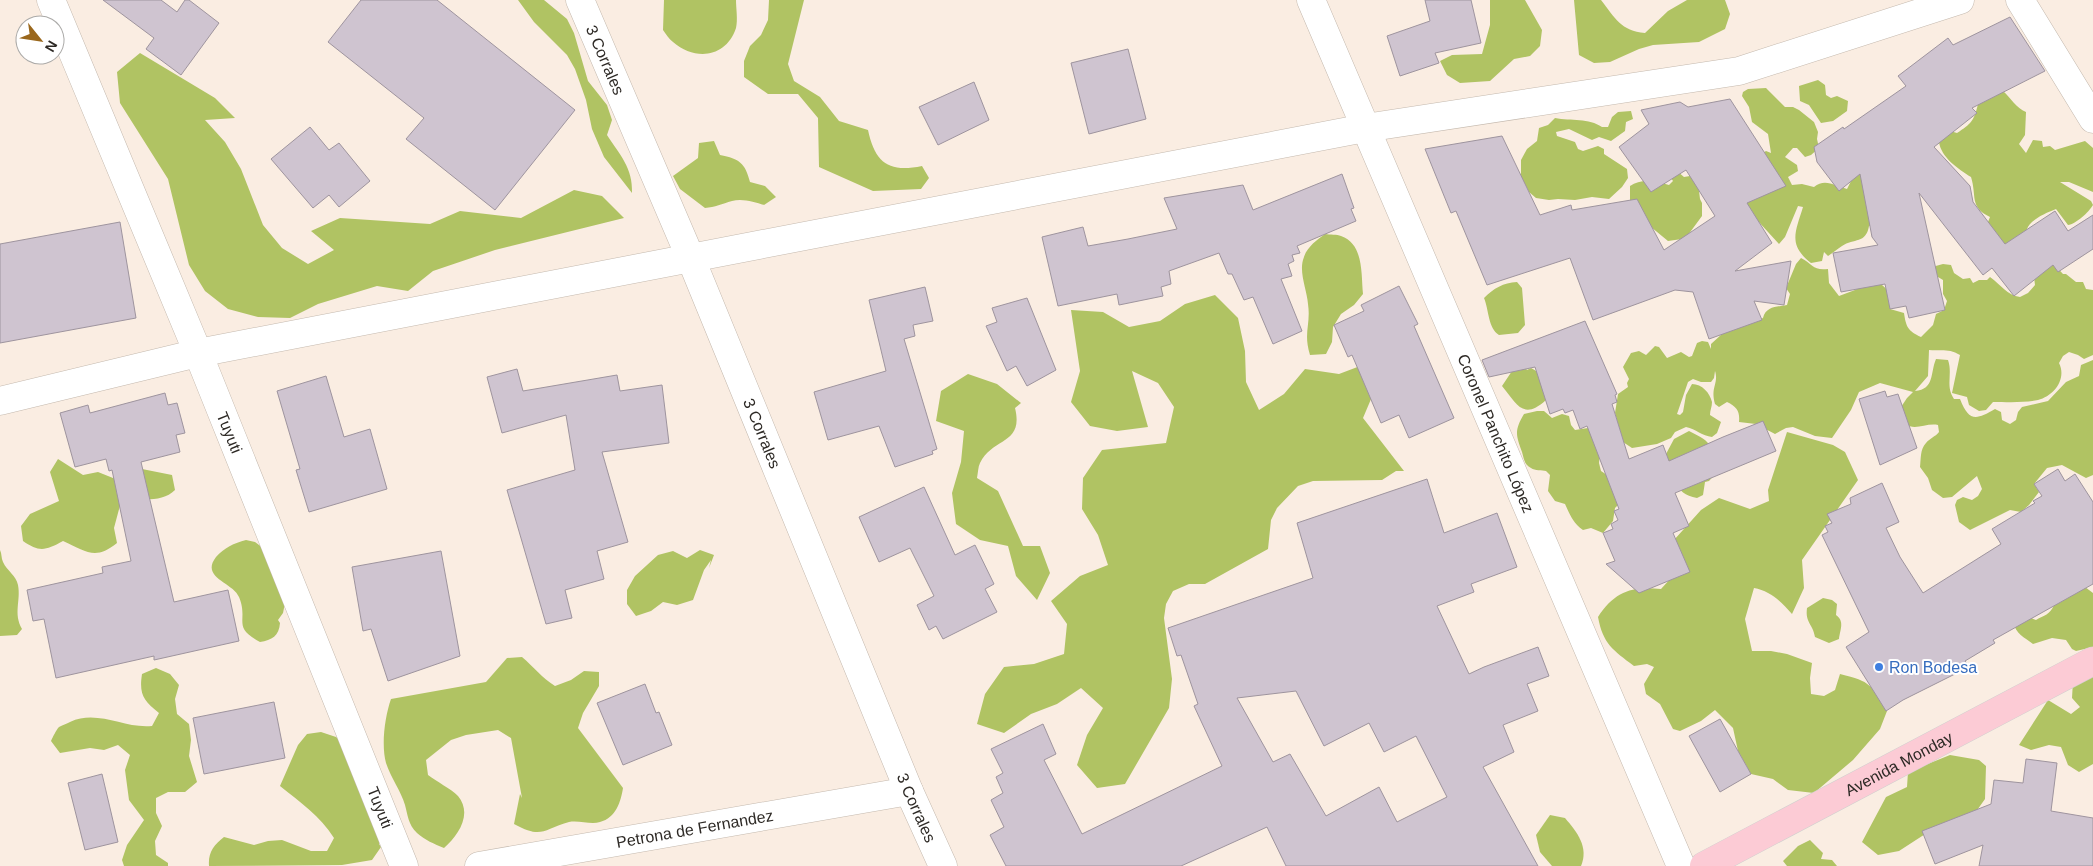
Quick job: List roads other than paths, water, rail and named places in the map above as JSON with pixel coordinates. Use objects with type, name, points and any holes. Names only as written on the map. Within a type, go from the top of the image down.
[{"type":"main road","name":"Avenida Monday","points":[[1704,866],[2093,661]]},
{"type":"street","name":"Tuyuti","points":[[51,0],[198,353],[404,866]]},
{"type":"street","name":"3 Corrales","points":[[580,0],[691,259],[909,791],[943,866]]},
{"type":"street","name":"Coronel Panchito López","points":[[1311,0],[1681,866]]},
{"type":"street","points":[[0,401],[198,353],[1365,128],[1739,71],[1960,0]]},
{"type":"street","points":[[2020,0],[2093,118]]},
{"type":"street","name":"Petrona de Fernandez","points":[[479,866],[909,791]]},
{"type":"place","name":"Ron Bodesa","points":[[1879,667]]}]
